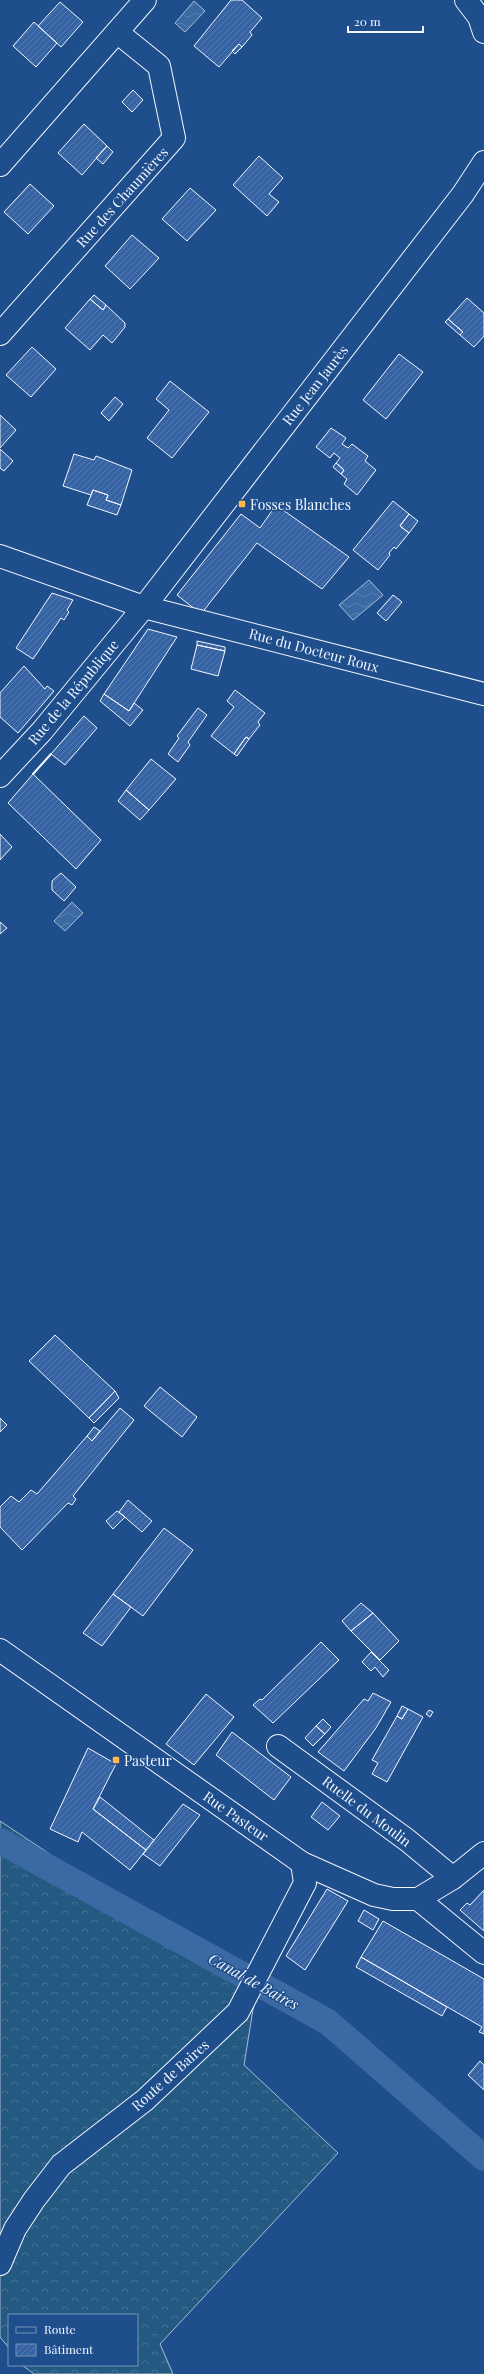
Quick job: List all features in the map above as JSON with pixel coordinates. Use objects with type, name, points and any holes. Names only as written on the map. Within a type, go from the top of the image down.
[{"type":"street","points":[[0,165],[145,0]]},
{"type":"street","points":[[466,0],[479,17],[484,32]]},
{"type":"street","name":"Rue des Chaumières","points":[[0,334],[174,138],[160,66],[117,32]]},
{"type":"street","name":"Rue Jean Jaurès","points":[[144,607],[454,206],[484,162]]},
{"type":"street","name":"Rue du Docteur Roux","points":[[0,556],[144,607],[484,694]]},
{"type":"street","name":"Rue de la République","points":[[0,776],[42,731],[144,607]]},
{"type":"street","name":"Rue Pasteur","points":[[0,1650],[302,1863],[374,1895],[393,1899],[418,1899]]},
{"type":"street","name":"Ruelle du Moulin","points":[[278,1746],[407,1840],[453,1878]]},
{"type":"street","points":[[484,1853],[453,1878],[418,1899],[484,1952]]},
{"type":"street","name":"Route de Baires","points":[[0,2264],[15,2229],[34,2200],[61,2166],[145,2100],[238,2012],[277,1940],[304,1883],[302,1863]]},
{"type":"green space","points":[[0,1821],[256,1991],[244,2065],[338,2153],[160,2344],[173,2374],[34,2374],[23,2366],[138,2366],[138,2314],[8,2314],[8,2347],[0,2337]]},
{"type":"water","points":[[194,1],[205,11],[185,32],[175,23]]},
{"type":"water","points":[[369,580],[383,595],[353,620],[339,605]]},
{"type":"water","points":[[72,902],[83,913],[65,931],[54,921]]},
{"type":"building","points":[[231,0],[242,0],[262,18],[250,32],[252,35],[242,47],[239,44],[219,67],[194,46]]},
{"type":"building","points":[[60,2],[83,22],[61,47],[38,26]]},
{"type":"building","points":[[34,22],[57,43],[36,67],[13,46]]},
{"type":"building","points":[[239,44],[242,47],[235,54],[232,51]]},
{"type":"building","points":[[133,90],[143,100],[132,112],[122,102]]},
{"type":"building","points":[[84,124],[107,146],[82,175],[58,153]]},
{"type":"building","points":[[107,146],[113,152],[103,164],[96,158]]},
{"type":"building","points":[[259,156],[283,178],[269,194],[279,202],[267,216],[233,185]]},
{"type":"building","points":[[30,184],[54,206],[28,234],[4,212]]},
{"type":"building","points":[[190,188],[216,210],[187,241],[162,219]]},
{"type":"building","points":[[132,235],[159,258],[130,289],[105,266]]},
{"type":"building","points":[[94,295],[106,305],[103,310],[90,299]]},
{"type":"building","points":[[467,298],[484,313],[484,336],[474,347],[460,335],[463,332],[448,319]]},
{"type":"building","points":[[90,299],[103,310],[106,305],[125,323],[125,327],[112,343],[103,335],[90,350],[65,328]]},
{"type":"building","points":[[448,319],[463,332],[460,335],[445,322]]},
{"type":"building","points":[[32,347],[56,369],[31,397],[6,375]]},
{"type":"building","points":[[399,354],[423,372],[386,419],[363,400]]},
{"type":"building","points":[[170,381],[209,412],[172,458],[147,438],[169,410],[156,399]]},
{"type":"building","points":[[115,397],[123,404],[109,421],[101,413]]},
{"type":"building","points":[[0,415],[16,430],[0,448]]},
{"type":"building","points":[[331,428],[346,438],[342,444],[348,448],[352,444],[368,456],[365,461],[376,470],[357,495],[344,484],[347,479],[341,474],[344,470],[336,463],[340,458],[334,453],[330,458],[316,447]]},
{"type":"building","points":[[0,449],[13,461],[4,471],[0,468]]},
{"type":"building","points":[[74,454],[94,460],[96,456],[132,470],[121,505],[106,500],[108,495],[93,490],[91,495],[63,486]]},
{"type":"building","points":[[336,463],[344,470],[341,474],[333,467]]},
{"type":"building","points":[[93,490],[108,495],[106,500],[121,505],[117,515],[87,505]]},
{"type":"building","points":[[393,501],[409,514],[400,526],[409,533],[396,549],[394,547],[389,553],[390,555],[378,570],[353,550]]},
{"type":"building","points":[[276,505],[349,557],[322,589],[257,543],[201,614],[177,595],[241,514],[260,528]]},
{"type":"building","points":[[409,514],[418,521],[409,533],[400,526]]},
{"type":"building","points":[[52,593],[73,600],[67,610],[69,612],[64,620],[61,618],[33,659],[16,648]]},
{"type":"building","points":[[393,595],[402,602],[386,621],[377,613]]},
{"type":"building","points":[[148,629],[177,637],[129,711],[104,694]]},
{"type":"building","points":[[197,641],[225,647],[225,651],[197,645]]},
{"type":"building","points":[[197,645],[225,651],[218,676],[191,669]]},
{"type":"building","points":[[24,666],[45,689],[47,686],[54,691],[18,733],[0,717],[0,693]]},
{"type":"building","points":[[235,690],[265,713],[258,722],[260,725],[249,739],[246,737],[234,754],[211,736],[234,707],[227,701]]},
{"type":"building","points":[[104,694],[129,711],[134,703],[143,710],[130,726],[100,701]]},
{"type":"building","points":[[198,708],[207,715],[188,742],[190,745],[178,762],[168,754],[179,738],[177,736]]},
{"type":"building","points":[[84,716],[97,728],[65,765],[51,754]]},
{"type":"building","points":[[246,737],[249,739],[237,756],[234,754]]},
{"type":"building","points":[[151,759],[176,779],[149,810],[126,790]]},
{"type":"building","points":[[33,774],[101,840],[76,869],[8,803]]},
{"type":"building","points":[[126,790],[149,810],[140,820],[118,801]]},
{"type":"building","points":[[0,834],[12,847],[0,860]]},
{"type":"building","points":[[61,873],[76,887],[64,901],[52,890],[52,881]]},
{"type":"building","points":[[0,922],[7,928],[0,934]]},
{"type":"building","points":[[55,1335],[115,1391],[89,1418],[29,1361]]},
{"type":"building","points":[[160,1387],[197,1417],[182,1437],[144,1406]]},
{"type":"building","points":[[115,1391],[119,1398],[94,1423],[89,1418]]},
{"type":"building","points":[[120,1408],[134,1420],[73,1496],[76,1499],[72,1505],[68,1503],[22,1550],[0,1527],[0,1507],[11,1496],[19,1502],[31,1490],[37,1494],[87,1436],[92,1441]]},
{"type":"building","points":[[0,1418],[7,1425],[0,1432]]},
{"type":"building","points":[[94,1427],[100,1431],[92,1441],[87,1436]]},
{"type":"building","points":[[128,1500],[152,1521],[142,1532],[119,1512]]},
{"type":"building","points":[[117,1511],[125,1517],[113,1529],[106,1521]]},
{"type":"building","points":[[164,1528],[193,1550],[143,1616],[113,1594]]},
{"type":"building","points":[[113,1594],[131,1607],[102,1646],[83,1633]]},
{"type":"building","points":[[361,1603],[373,1613],[351,1631],[342,1621]]},
{"type":"building","points":[[373,1613],[399,1641],[380,1660],[351,1631]]},
{"type":"building","points":[[321,1642],[339,1660],[273,1723],[253,1705],[260,1699],[262,1700]]},
{"type":"building","points":[[371,1652],[389,1670],[383,1677],[375,1667],[371,1671],[362,1662]]},
{"type":"building","points":[[373,1693],[391,1702],[376,1728],[344,1771],[318,1752],[364,1699],[368,1701]]},
{"type":"building","points":[[206,1694],[234,1717],[194,1765],[166,1744]]},
{"type":"building","points":[[402,1706],[408,1709],[402,1719],[397,1716]]},
{"type":"building","points":[[408,1709],[423,1717],[387,1782],[372,1774],[378,1763],[372,1760],[397,1716],[402,1719]]},
{"type":"building","points":[[429,1710],[433,1712],[430,1717],[426,1714]]},
{"type":"building","points":[[323,1719],[331,1727],[325,1734],[316,1726]]},
{"type":"building","points":[[316,1726],[325,1734],[313,1746],[305,1738]]},
{"type":"building","points":[[232,1732],[291,1777],[274,1800],[216,1755]]},
{"type":"building","points":[[88,1748],[116,1764],[93,1809],[146,1850],[130,1870],[82,1832],[78,1842],[50,1829]]},
{"type":"building","points":[[100,1797],[154,1840],[146,1850],[93,1809]]},
{"type":"building","points":[[322,1802],[340,1816],[328,1830],[311,1817]]},
{"type":"building","points":[[183,1804],[200,1815],[160,1866],[143,1854]]},
{"type":"building","points":[[327,1889],[348,1901],[305,1970],[286,1956]]},
{"type":"building","points":[[484,1890],[484,1931],[460,1910],[467,1903],[470,1905]]},
{"type":"building","points":[[364,1910],[379,1919],[373,1930],[358,1921]]},
{"type":"building","points":[[383,1921],[484,1979],[484,2034],[479,2032],[482,2027],[361,1957]]},
{"type":"building","points":[[361,1957],[447,2007],[442,2016],[356,1967]]},
{"type":"building","points":[[480,2061],[484,2065],[484,2090],[468,2075]]},
{"type":"waterway","name":"Canal de Baires","points":[[0,1841],[328,2022],[484,2158]]},
{"type":"wall","points":[[33,774],[51,754]]},
{"type":"place","name":"Fosses Blanches","points":[[242,504]]},
{"type":"place","name":"Pasteur","points":[[116,1760]]}]
